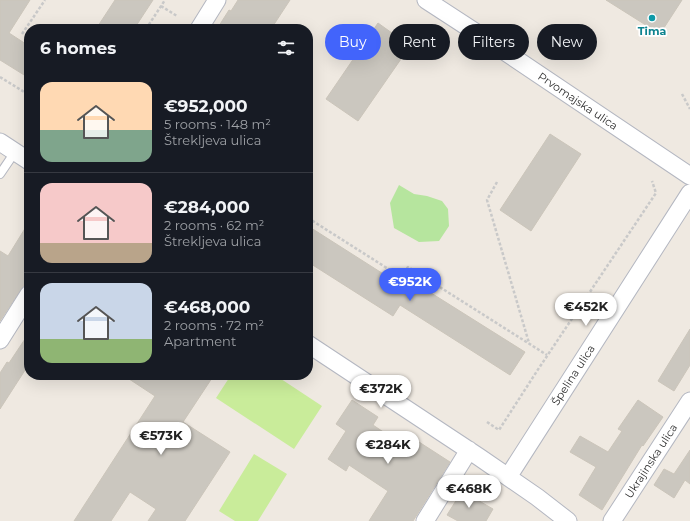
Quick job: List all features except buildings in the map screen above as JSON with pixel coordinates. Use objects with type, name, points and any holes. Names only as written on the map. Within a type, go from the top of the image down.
[{"type":"street","points":[[202,24],[217,0]]},
{"type":"street","name":"Prvomajska ulica","points":[[426,0],[690,176]]},
{"type":"street","points":[[0,142],[24,158]]},
{"type":"street","name":"Špelina ulica","points":[[508,477],[690,193]]},
{"type":"street","points":[[0,340],[24,302]]},
{"type":"street","points":[[313,347],[469,450],[537,497],[568,521]]},
{"type":"street","name":"Ukrajinska ulica","points":[[612,521],[690,401]]},
{"type":"street","points":[[425,521],[469,450]]},
{"type":"lane","points":[[0,174],[15,152]]},
{"type":"path","points":[[29,24],[45,0]]},
{"type":"path","points":[[149,24],[165,0]]},
{"type":"path","points":[[161,6],[177,16]]},
{"type":"path","points":[[0,77],[24,92]]},
{"type":"path","points":[[682,94],[690,109]]},
{"type":"path","points":[[487,422],[499,430],[547,355],[656,193],[652,181]]},
{"type":"path","points":[[497,182],[487,200],[529,343]]},
{"type":"path","points":[[313,221],[401,277],[408,267],[547,355]]},
{"type":"green space","points":[[399,185],[414,194],[427,196],[442,201],[448,209],[449,226],[439,241],[419,242],[394,228],[390,203]]},
{"type":"green space","points":[[228,380],[283,380],[322,406],[294,449],[216,398]]},
{"type":"green space","points":[[254,454],[287,474],[258,521],[235,521],[219,511]]},
{"type":"place","name":"Tima","points":[[652,18]]}]
